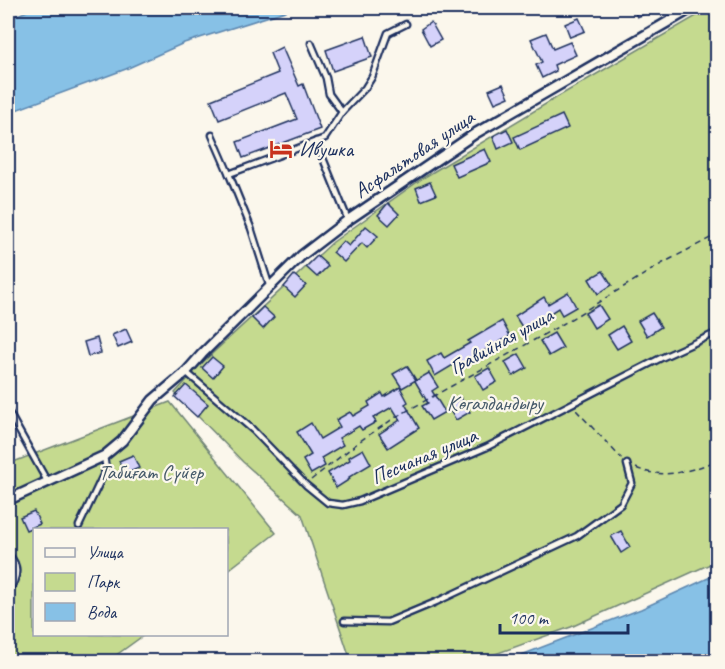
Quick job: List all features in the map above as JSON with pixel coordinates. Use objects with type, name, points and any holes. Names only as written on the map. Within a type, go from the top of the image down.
[{"type":"street","name":"Асфальтовая улица","points":[[8,500],[104,456],[122,441],[153,400],[186,372],[301,256],[348,220],[476,133],[692,8]]},
{"type":"lane","points":[[229,174],[325,138],[342,112],[365,88],[372,77],[388,33],[406,24]]},
{"type":"lane","points":[[311,43],[326,78],[329,94],[342,112]]},
{"type":"lane","points":[[212,135],[251,228],[270,288]]},
{"type":"lane","points":[[316,141],[348,220]]},
{"type":"lane","name":"Песчаная улица","points":[[186,372],[253,430],[306,485],[328,503],[343,505],[360,501],[487,447],[717,332]]},
{"type":"lane","points":[[8,411],[46,481]]},
{"type":"lane","points":[[79,525],[106,469],[104,456]]},
{"type":"lane","points":[[344,621],[388,622],[577,536],[621,504],[632,483],[627,464]]},
{"type":"lane","points":[[8,554],[17,570],[16,578],[8,591]]},
{"type":"path","name":"Гравийная улица","points":[[306,485],[360,441],[396,417],[561,325],[663,262],[717,234]]},
{"type":"path","points":[[571,406],[627,464],[639,470],[667,475],[693,470],[717,460]]},
{"type":"green space","name":"Көгалдандыру","points":[[710,8],[717,8],[717,561],[571,627],[476,661],[351,661],[302,515],[243,462],[175,393],[203,362],[333,242],[423,178]]},
{"type":"green space","name":"Табиғат Сүйер","points":[[170,402],[276,533],[228,570],[228,528],[33,528],[33,636],[143,636],[108,661],[8,662],[8,464]]},
{"type":"water","points":[[34,8],[295,8],[184,43],[126,69],[8,113],[8,19]]},
{"type":"water","points":[[717,574],[717,661],[506,661],[641,609]]},
{"type":"building","points":[[633,8],[659,8],[637,17]]},
{"type":"building","points":[[579,18],[585,31],[570,37],[565,24]]},
{"type":"building","points":[[431,22],[441,40],[430,46],[421,29]]},
{"type":"building","points":[[546,33],[553,49],[570,42],[576,55],[554,65],[556,71],[542,78],[536,65],[542,62],[531,39]]},
{"type":"building","points":[[365,36],[372,57],[333,71],[326,50]]},
{"type":"building","points":[[282,47],[299,86],[303,84],[320,129],[243,158],[237,142],[297,119],[286,93],[219,120],[211,100],[278,73],[270,53]]},
{"type":"building","points":[[503,84],[509,97],[495,103],[489,90]]},
{"type":"building","points":[[562,115],[568,128],[520,150],[514,137]]},
{"type":"building","points":[[507,129],[513,142],[498,149],[493,136]]},
{"type":"building","points":[[485,149],[491,162],[457,177],[451,164]]},
{"type":"building","points":[[430,182],[436,195],[421,201],[416,188]]},
{"type":"building","points":[[388,203],[399,214],[389,225],[378,215]]},
{"type":"building","points":[[366,226],[378,236],[367,248],[362,243],[344,262],[333,252],[343,241],[349,246]]},
{"type":"building","points":[[317,256],[328,266],[317,277],[306,267]]},
{"type":"building","points":[[603,271],[612,285],[598,294],[589,279]]},
{"type":"building","points":[[294,275],[306,285],[295,297],[284,287]]},
{"type":"building","points":[[568,292],[576,307],[562,315],[558,308],[524,330],[515,316],[544,297],[548,304]]},
{"type":"building","points":[[599,305],[608,319],[594,328],[585,313]]},
{"type":"building","points":[[263,307],[274,317],[263,329],[252,318]]},
{"type":"building","points":[[652,313],[661,327],[647,336],[638,321]]},
{"type":"building","points":[[502,321],[510,336],[473,357],[475,360],[461,368],[458,362],[435,376],[427,361],[441,353],[444,358]]},
{"type":"building","points":[[622,326],[631,341],[617,349],[608,335]]},
{"type":"building","points":[[126,329],[132,342],[118,348],[112,335]]},
{"type":"building","points":[[554,333],[563,348],[549,356],[540,341]]},
{"type":"building","points":[[97,338],[101,353],[88,356],[84,342]]},
{"type":"building","points":[[519,354],[527,368],[513,376],[505,362]]},
{"type":"building","points":[[212,357],[223,366],[213,378],[202,368]]},
{"type":"building","points":[[407,366],[416,380],[402,388],[393,374]]},
{"type":"building","points":[[489,368],[497,382],[483,390],[475,376]]},
{"type":"building","points":[[429,373],[438,387],[432,391],[445,412],[431,420],[422,406],[428,403],[415,381]]},
{"type":"building","points":[[186,385],[208,404],[197,417],[175,397]]},
{"type":"building","points":[[400,387],[408,402],[405,404],[419,428],[388,448],[379,434],[400,420],[392,407],[373,418],[376,422],[362,430],[359,426],[339,438],[343,445],[321,458],[325,466],[311,474],[303,460],[311,455],[297,432],[311,423],[320,439],[340,427],[336,420],[350,412],[353,416],[370,406],[368,402],[382,393],[384,397]]},
{"type":"building","points":[[461,398],[470,412],[456,420],[447,406]]},
{"type":"building","points":[[363,449],[371,464],[336,488],[328,473]]},
{"type":"building","points":[[133,455],[139,468],[125,474],[119,461]]},
{"type":"building","points":[[34,511],[40,524],[26,530],[20,517]]},
{"type":"building","points":[[621,531],[630,547],[621,553],[611,536]]},
{"type":"place","name":"Ивушка","points":[[281,149]]}]
